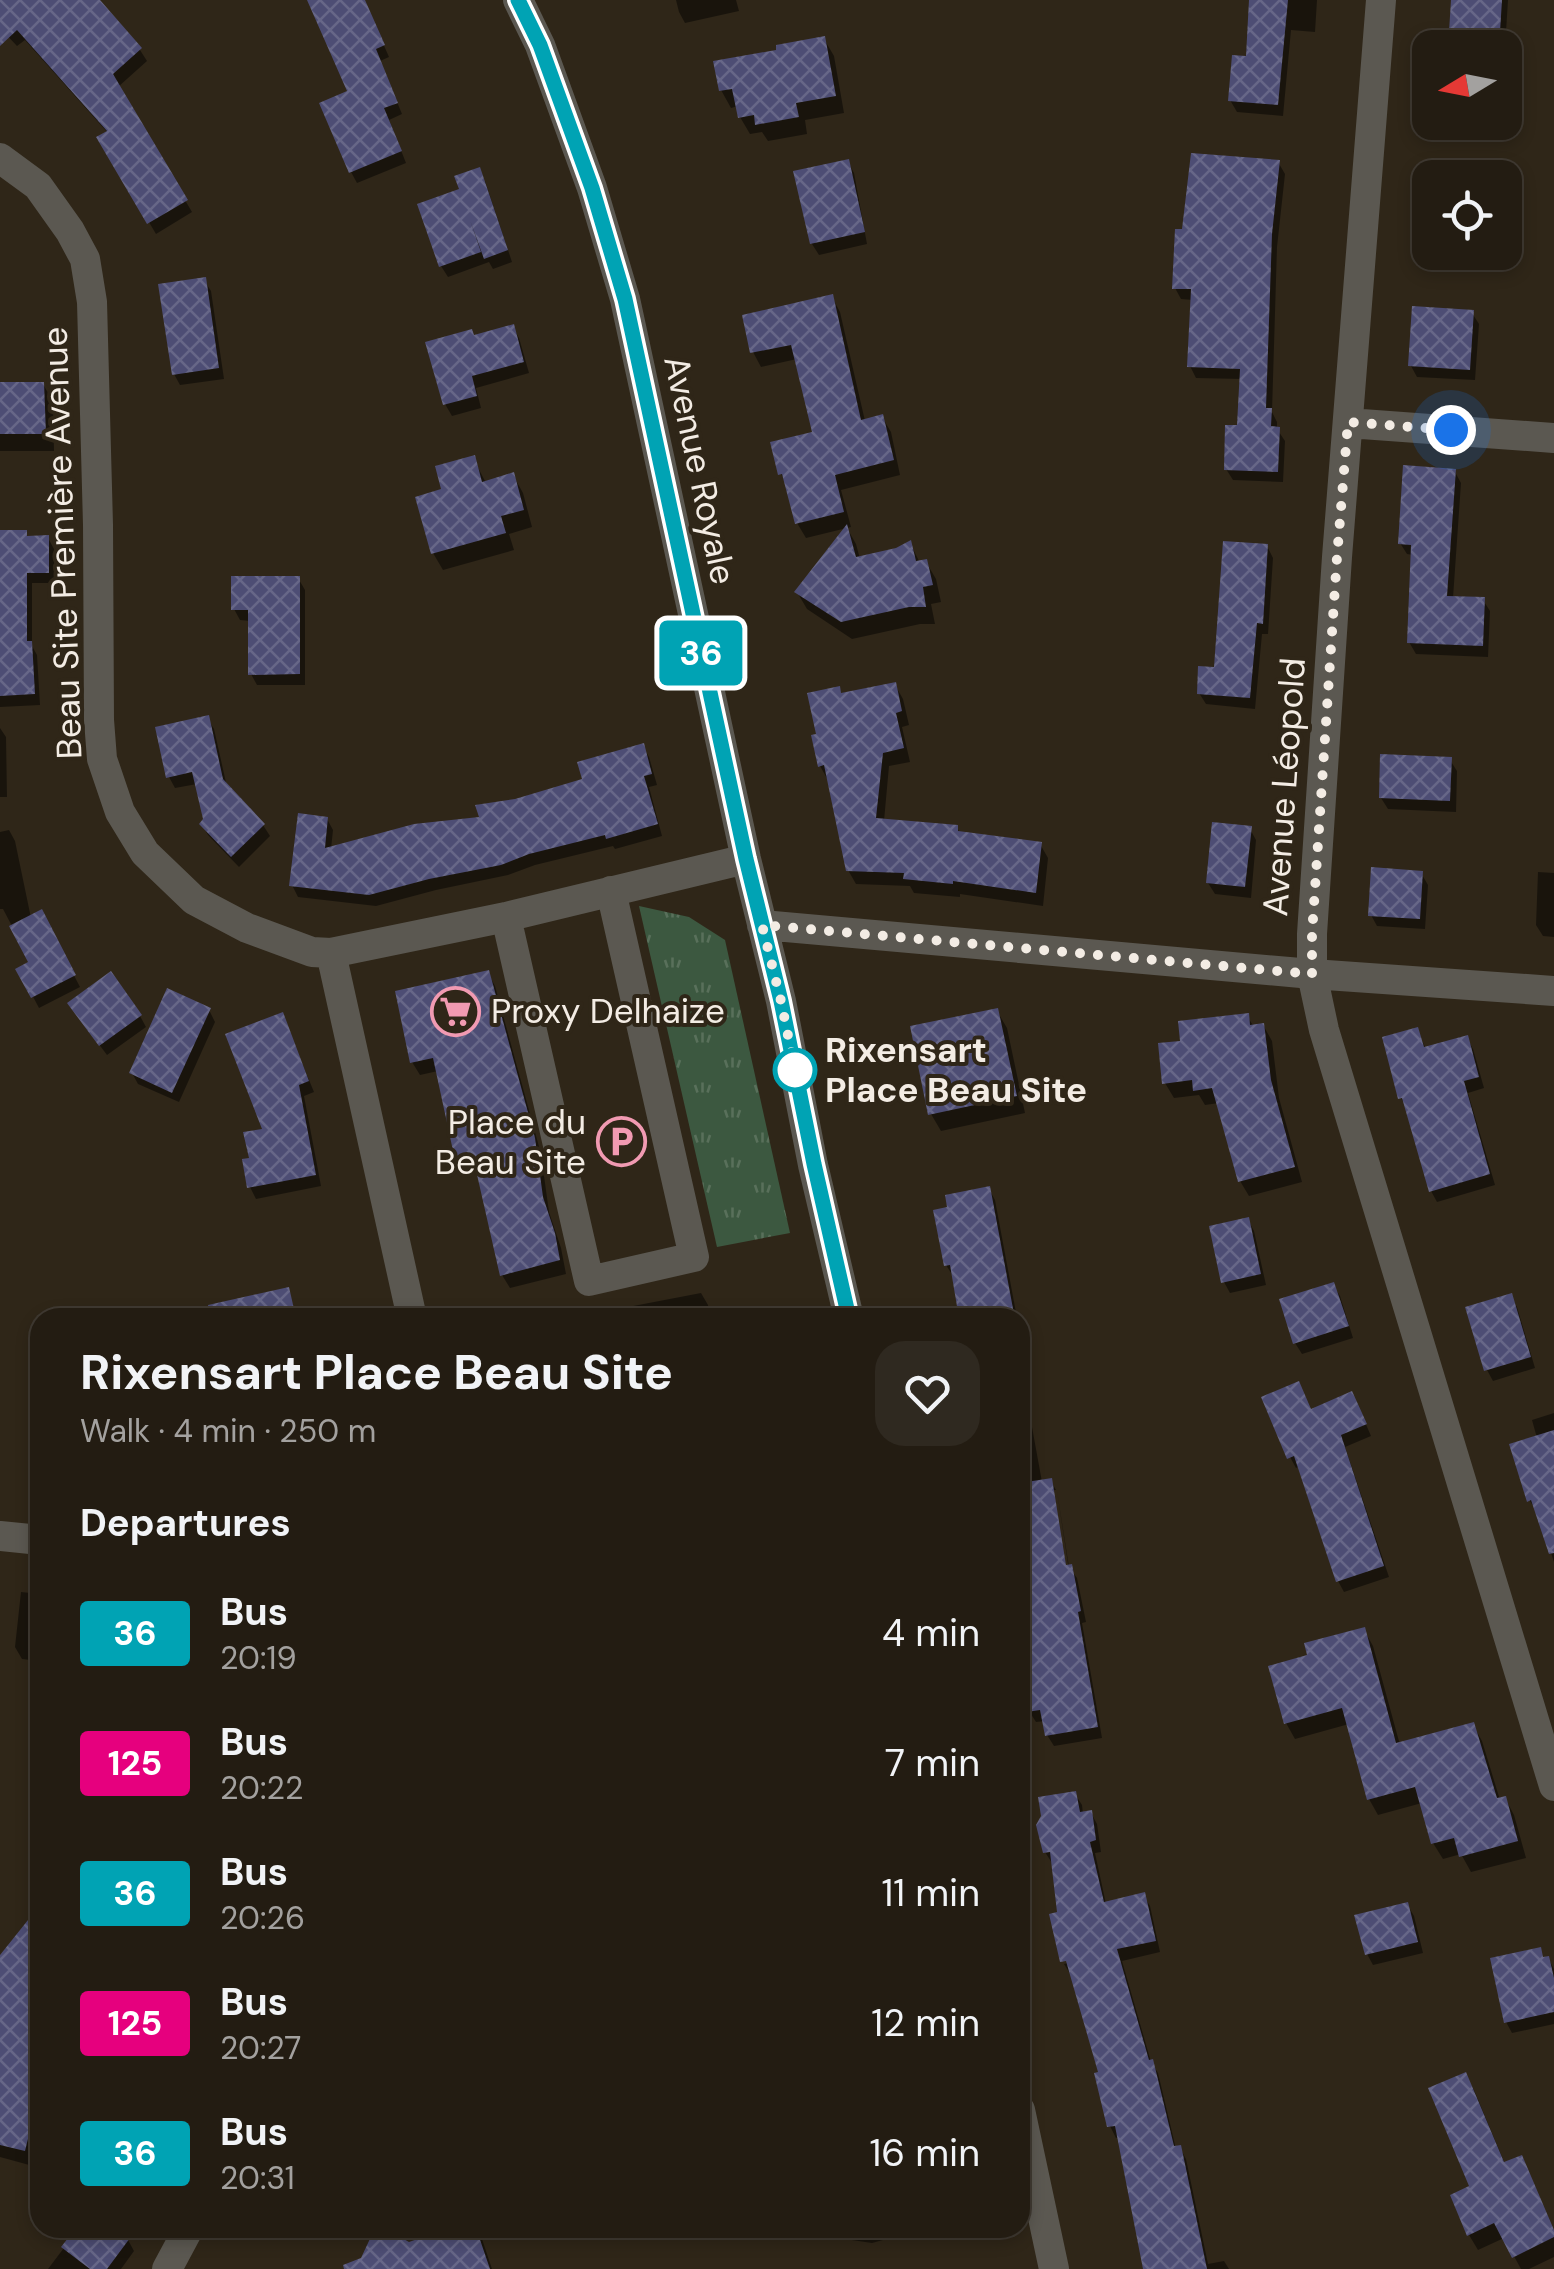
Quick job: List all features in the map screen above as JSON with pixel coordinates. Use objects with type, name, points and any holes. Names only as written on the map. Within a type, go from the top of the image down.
[{"type":"street","name":"Avenue Royale","points":[[518,0],[540,45],[592,188],[625,299],[846,1308]]},
{"type":"street","name":"Avenue Léopold","points":[[1381,0],[1335,577],[1312,974],[1324,1030],[1554,1786]]},
{"type":"street","name":"Beau Site Première Avenue","points":[[0,158],[38,186],[85,259],[92,302],[99,720],[102,759],[120,812],[145,853],[194,900],[247,928],[312,952],[331,953]]},
{"type":"street","points":[[1348,422],[1554,438]]},
{"type":"street","points":[[410,1308],[331,953],[506,917],[746,859]]},
{"type":"street","points":[[506,917],[589,1281],[694,1257],[612,892]]},
{"type":"street","points":[[762,925],[1312,974],[1554,991]]},
{"type":"street","points":[[0,1536],[30,1539]]},
{"type":"street","points":[[1030,2157],[1054,2269]]},
{"type":"street","points":[[167,2269],[184,2238]]},
{"type":"green space","points":[[639,906],[689,917],[725,940],[790,1233],[717,1247]]},
{"type":"building","points":[[0,0],[100,0],[142,48],[113,74],[188,200],[147,224],[96,137],[107,131],[17,30],[0,46]]},
{"type":"building","points":[[307,0],[365,0],[385,45],[376,49],[398,103],[384,108],[402,151],[349,173],[319,103],[347,91]]},
{"type":"building","points":[[1249,0],[1288,0],[1278,105],[1228,101],[1232,55],[1246,56]]},
{"type":"building","points":[[1451,0],[1502,0],[1500,30],[1449,30]]},
{"type":"building","points":[[825,36],[836,96],[796,103],[799,117],[755,125],[754,115],[738,118],[732,89],[719,91],[713,61]]},
{"type":"building","points":[[1191,153],[1280,160],[1272,234],[1266,408],[1272,408],[1271,426],[1280,427],[1278,472],[1224,470],[1225,425],[1237,425],[1240,369],[1187,367],[1191,289],[1172,289],[1175,229],[1182,229]]},
{"type":"building","points":[[849,159],[865,232],[810,244],[793,171]]},
{"type":"building","points":[[480,167],[508,250],[484,259],[470,220],[481,252],[439,267],[417,204],[459,189],[454,176]]},
{"type":"building","points":[[206,277],[219,368],[172,375],[158,284]]},
{"type":"building","points":[[833,294],[861,420],[883,414],[894,460],[835,475],[844,512],[795,524],[770,442],[812,432],[791,345],[750,353],[742,315]]},
{"type":"building","points":[[1412,306],[1474,310],[1470,370],[1408,366]]},
{"type":"building","points":[[514,324],[524,362],[472,376],[477,396],[443,405],[425,342],[472,329],[474,335]]},
{"type":"building","points":[[0,382],[44,382],[46,434],[0,434]]},
{"type":"building","points":[[475,455],[482,482],[514,472],[524,510],[501,516],[506,533],[431,554],[415,497],[441,489],[435,466]]},
{"type":"building","points":[[1403,465],[1456,469],[1447,596],[1485,597],[1483,646],[1407,643],[1411,545],[1398,544]]},
{"type":"building","points":[[847,524],[856,557],[896,548],[911,540],[916,561],[927,559],[933,585],[923,587],[926,607],[841,622],[794,592]]},
{"type":"building","points":[[0,530],[27,530],[27,536],[49,535],[49,573],[27,573],[27,641],[32,641],[35,694],[0,696]]},
{"type":"building","points":[[1223,541],[1268,544],[1263,624],[1257,623],[1250,698],[1197,694],[1198,666],[1214,667]]},
{"type":"building","points":[[231,576],[300,576],[300,674],[248,675],[248,610],[231,610]]},
{"type":"building","points":[[896,682],[902,711],[896,713],[904,748],[883,753],[876,818],[958,825],[958,831],[1042,842],[1036,893],[953,881],[903,879],[904,873],[846,871],[824,765],[818,767],[807,693],[840,686],[841,693]]},
{"type":"building","points":[[209,715],[223,779],[265,824],[231,857],[199,824],[203,819],[192,772],[166,778],[155,727]]},
{"type":"building","points":[[644,743],[652,774],[644,776],[658,824],[369,895],[289,886],[298,813],[328,817],[325,848],[414,824],[479,817],[475,805],[515,799],[582,779],[577,762]]},
{"type":"building","points":[[1380,754],[1452,757],[1450,801],[1379,798]]},
{"type":"building","points":[[1212,822],[1252,826],[1245,887],[1206,883]]},
{"type":"building","points":[[1371,867],[1423,871],[1420,919],[1368,916]]},
{"type":"building","points":[[42,909],[76,975],[31,998],[15,969],[28,962],[9,926]]},
{"type":"building","points":[[489,970],[535,1138],[543,1197],[560,1260],[500,1276],[473,1157],[455,1160],[433,1058],[410,1063],[395,991]]},
{"type":"building","points":[[111,971],[142,1015],[99,1046],[67,1003]]},
{"type":"building","points":[[167,988],[211,1008],[172,1093],[129,1073]]},
{"type":"building","points":[[998,1008],[1017,1096],[928,1115],[910,1026]]},
{"type":"building","points":[[283,1012],[309,1081],[299,1085],[316,1175],[247,1188],[242,1159],[249,1158],[243,1132],[262,1129],[225,1034]]},
{"type":"building","points":[[1249,1013],[1250,1025],[1264,1023],[1271,1080],[1295,1167],[1238,1182],[1212,1088],[1193,1091],[1192,1080],[1162,1084],[1158,1043],[1180,1041],[1178,1021]]},
{"type":"building","points":[[1418,1027],[1424,1047],[1468,1035],[1479,1077],[1464,1081],[1490,1174],[1429,1192],[1382,1037]]},
{"type":"building","points":[[990,1186],[1013,1308],[957,1308],[950,1265],[944,1266],[933,1210],[947,1207],[945,1195]]},
{"type":"building","points":[[1249,1217],[1261,1274],[1221,1283],[1209,1226]]},
{"type":"building","points":[[1334,1282],[1349,1326],[1293,1344],[1279,1299]]},
{"type":"building","points":[[289,1287],[294,1308],[208,1308],[208,1305]]},
{"type":"building","points":[[1512,1293],[1531,1357],[1484,1371],[1465,1307]]},
{"type":"building","points":[[1299,1381],[1311,1409],[1352,1391],[1367,1424],[1341,1435],[1384,1566],[1336,1582],[1294,1456],[1287,1459],[1261,1397]]},
{"type":"building","points":[[1554,1430],[1554,1553],[1549,1554],[1509,1444]]},
{"type":"building","points":[[1052,1478],[1066,1565],[1072,1564],[1081,1611],[1078,1612],[1098,1727],[1045,1736],[1040,1710],[1030,1712],[1030,1481]]},
{"type":"building","points":[[1365,1627],[1396,1743],[1474,1722],[1497,1798],[1506,1796],[1518,1841],[1459,1857],[1454,1838],[1431,1844],[1415,1787],[1367,1800],[1342,1708],[1284,1724],[1268,1666],[1307,1655],[1304,1643]]},
{"type":"building","points":[[1076,1791],[1080,1812],[1092,1810],[1096,1840],[1090,1842],[1104,1902],[1145,1892],[1156,1941],[1117,1949],[1149,2060],[1153,2059],[1174,2146],[1181,2145],[1207,2269],[1143,2269],[1115,2126],[1107,2127],[1094,2073],[1098,2072],[1066,1961],[1060,1962],[1049,1914],[1057,1912],[1050,1852],[1043,1853],[1036,1825],[1041,1816],[1038,1797]]},
{"type":"building","points":[[1408,1902],[1418,1942],[1365,1955],[1354,1915]]},
{"type":"building","points":[[30,1918],[30,2131],[25,2151],[0,2145],[0,1955]]},
{"type":"building","points":[[1541,1947],[1543,1957],[1549,1956],[1554,1978],[1554,2012],[1504,2023],[1490,1958]]},
{"type":"building","points":[[1466,2072],[1504,2162],[1522,2155],[1554,2230],[1554,2237],[1512,2258],[1494,2223],[1467,2236],[1450,2195],[1469,2186],[1428,2088]]},
{"type":"building","points":[[68,2238],[130,2238],[107,2269],[90,2269],[61,2247]]},
{"type":"building","points":[[370,2238],[402,2238],[409,2242],[420,2238],[479,2238],[490,2269],[344,2269],[343,2265],[361,2258]]},
{"type":"bus line","name":"36","points":[[518,0],[540,45],[592,188],[625,299],[847,1308]]},
{"type":"place","name":"Proxy Delhaize","points":[[456,1011]]},
{"type":"place","name":"Rixensart Place Beau Site","points":[[795,1070]]},
{"type":"place","name":"Place du Beau Site","points":[[621,1142]]},
{"type":"route","points":[[795,1070],[762,925],[1312,974],[1348,422],[1451,430]]}]
